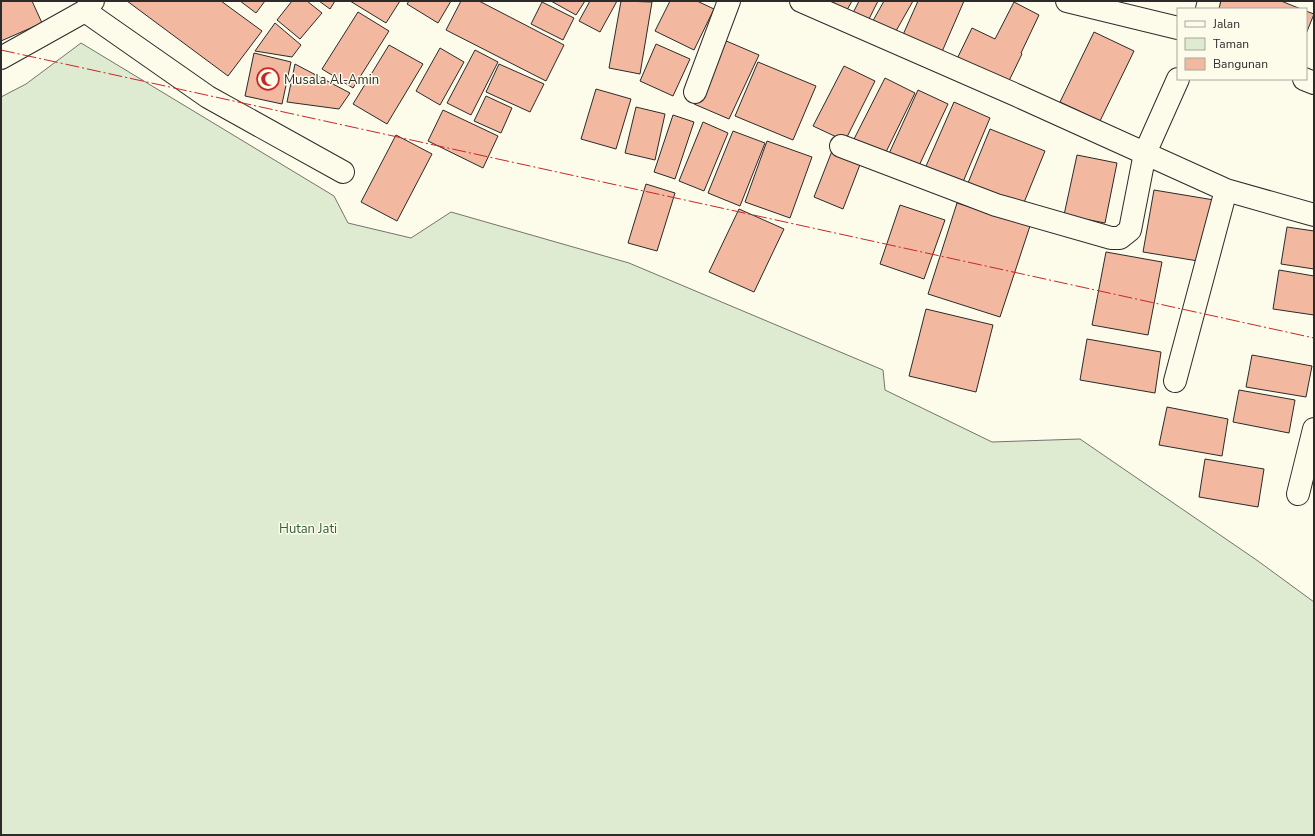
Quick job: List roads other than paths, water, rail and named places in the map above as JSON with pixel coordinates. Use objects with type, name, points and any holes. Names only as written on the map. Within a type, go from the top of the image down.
[{"type":"street","points":[[695,92],[728,1]]},
{"type":"street","points":[[801,1],[1009,91],[1226,190],[1314,216]]},
{"type":"street","points":[[1067,1],[1177,28]]},
{"type":"street","points":[[1,58],[89,6],[208,97],[343,172]]},
{"type":"street","points":[[841,146],[996,205],[1111,238],[1120,238],[1130,230],[1145,153],[1178,80]]},
{"type":"street","points":[[1175,381],[1226,190]]},
{"type":"street","points":[[1298,494],[1314,429]]},
{"type":"place","name":"Musala Al-Amin","points":[[268,79]]},
{"type":"park label","name":"Hutan Jati","points":[[308,528]]}]
